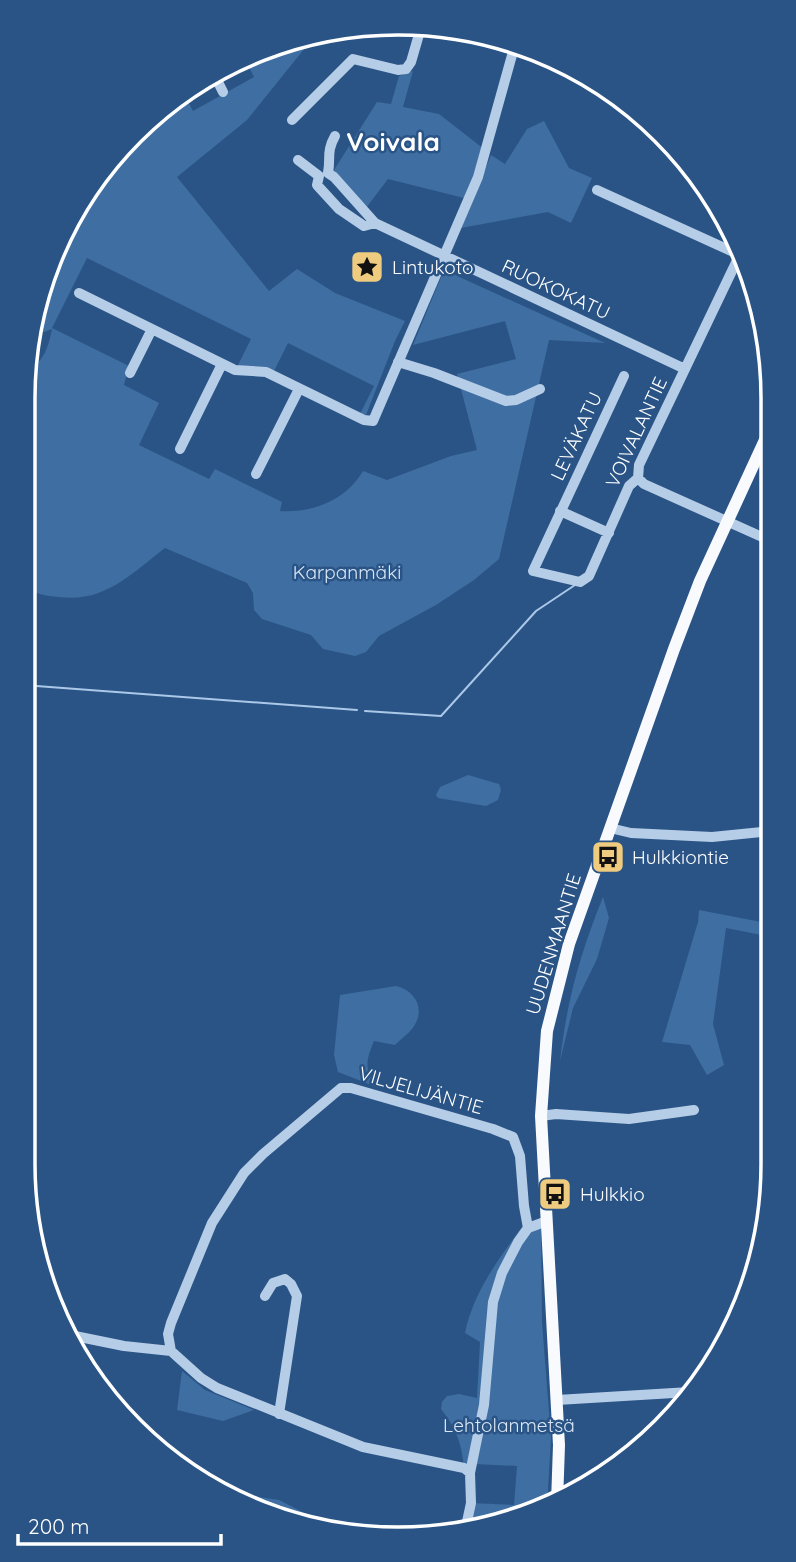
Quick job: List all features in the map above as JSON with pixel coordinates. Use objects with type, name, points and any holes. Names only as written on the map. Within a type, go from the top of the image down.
[{"type":"main road","name":"UUDENMAANTIE","points":[[557,1491],[557,1400],[541,1116],[544,1053],[553,1000],[569,944],[687,614],[761,448]]},
{"type":"street","points":[[292,120],[353,59],[398,71],[406,69],[411,62],[419,36]]},
{"type":"street","points":[[79,293],[239,372],[265,372],[370,422],[377,416],[482,167],[513,53]]},
{"type":"street","points":[[219,83],[223,92]]},
{"type":"street","points":[[298,160],[323,175],[330,161],[328,151],[335,136]]},
{"type":"street","name":"RUOKOKATU","points":[[375,223],[364,226],[339,209],[317,185],[323,175],[334,177],[375,223],[685,369]]},
{"type":"street","points":[[597,190],[728,247]]},
{"type":"street","name":"VOIVALANTIE","points":[[533,571],[576,581],[583,581],[592,572],[629,486],[638,478],[639,465],[735,265]]},
{"type":"street","points":[[130,373],[152,329]]},
{"type":"street","points":[[398,362],[506,401],[516,400],[540,389]]},
{"type":"street","points":[[180,449],[222,364]]},
{"type":"street","name":"LEVÄKATU","points":[[533,571],[624,376]]},
{"type":"street","points":[[256,474],[299,388]]},
{"type":"street","points":[[638,478],[644,484],[761,537]]},
{"type":"street","name":"LEVÄKATU","points":[[560,511],[609,533]]},
{"type":"street","points":[[610,828],[631,834],[712,837],[761,832]]},
{"type":"street","name":"VILJELIJÄNTIE","points":[[171,1351],[168,1334],[171,1323],[212,1223],[226,1199],[244,1173],[263,1154],[341,1088],[351,1088],[442,1114],[493,1129],[513,1138],[520,1156],[528,1228]]},
{"type":"street","points":[[541,1116],[556,1114],[629,1119],[694,1110]]},
{"type":"street","points":[[467,1520],[471,1503],[470,1473],[484,1405],[493,1302],[509,1258],[528,1228],[547,1221]]},
{"type":"street","points":[[265,1296],[273,1283],[285,1279],[297,1296],[279,1414]]},
{"type":"street","points":[[79,1337],[124,1346],[171,1351],[191,1370],[218,1388],[279,1414],[363,1447],[464,1468],[470,1473]]},
{"type":"street","points":[[557,1400],[680,1393]]},
{"type":"green space","name":"Karpanmäki","points":[[306,47],[247,120],[177,177],[269,291],[297,269],[335,293],[405,321],[366,415],[360,414],[374,386],[288,343],[274,371],[237,367],[251,339],[87,258],[52,328],[129,366],[124,385],[159,403],[139,445],[209,479],[215,469],[282,502],[280,511],[304,510],[328,503],[348,490],[363,471],[387,480],[451,456],[477,450],[457,374],[516,359],[505,321],[413,345],[444,270],[605,343],[549,340],[499,559],[474,580],[436,605],[379,636],[366,652],[355,656],[323,649],[311,635],[262,619],[254,610],[253,593],[247,583],[165,548],[129,576],[104,591],[75,598],[54,597],[35,592],[37,364],[46,350],[52,329],[41,331],[47,304],[72,237],[110,177],[141,141],[159,125],[188,102],[193,111],[254,77],[249,67]]},
{"type":"green space","points":[[413,71],[403,107],[439,114],[484,149],[464,198],[388,179],[366,208],[334,170],[377,102],[391,104],[399,76]]},
{"type":"green space","points":[[544,121],[569,168],[592,178],[571,223],[548,212],[461,228],[491,155],[505,164],[527,129]]},
{"type":"green space","points":[[468,775],[499,784],[501,790],[498,800],[486,806],[438,798],[436,795],[440,787]]},
{"type":"green space","points":[[603,897],[609,918],[597,959],[573,1008],[560,1061],[566,1018],[576,978]]},
{"type":"green space","points":[[699,910],[761,922],[761,935],[726,928],[713,1024],[724,1065],[707,1075],[690,1045],[662,1042],[698,922]]},
{"type":"green space","points":[[396,986],[414,997],[419,1009],[418,1015],[412,1029],[395,1045],[374,1041],[369,1055],[368,1071],[379,1088],[338,1072],[334,1055],[340,995]]},
{"type":"green space","name":"Lehtolanmetsä","points":[[527,1220],[529,1228],[541,1223],[542,1322],[551,1438],[548,1495],[515,1508],[467,1520],[471,1503],[514,1505],[517,1466],[474,1464],[464,1468],[460,1444],[451,1423],[441,1409],[447,1396],[459,1394],[477,1398],[480,1342],[465,1333],[482,1287]]},
{"type":"green space","points":[[182,1371],[205,1390],[254,1410],[223,1421],[177,1410]]},
{"type":"green space","points":[[252,1496],[279,1500],[311,1517],[281,1508]]},
{"type":"waterway","points":[[365,711],[441,716],[536,611],[575,585]]},
{"type":"waterway","points":[[35,686],[357,710]]},
{"type":"place","name":"Lintukoto","points":[[367,267]]},
{"type":"place","name":"Hulkkiontie","points":[[608,857]]},
{"type":"place","name":"Hulkkio","points":[[555,1194]]},
{"type":"district","name":"Voivala","points":[[393,142]]}]
